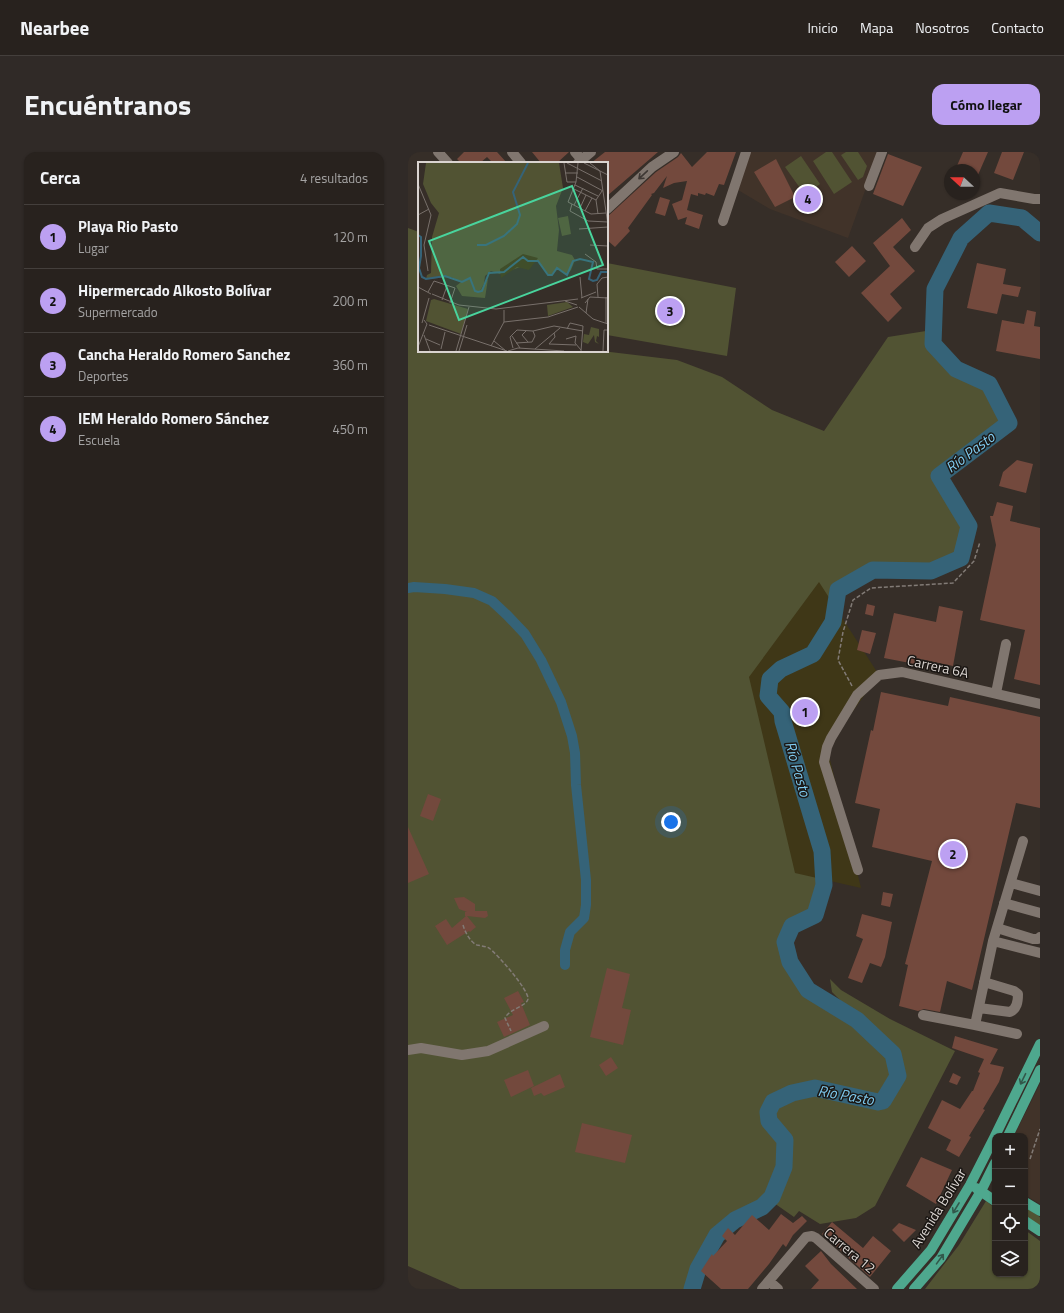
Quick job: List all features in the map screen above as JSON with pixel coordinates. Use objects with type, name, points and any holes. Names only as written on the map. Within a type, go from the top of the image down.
[{"type":"main road","name":"Avenida Bolívar","points":[[996,1133],[1040,1044]]},
{"type":"main road","points":[[1009,1133],[1040,1070]]},
{"type":"main road","name":"Avenida Bolívar","points":[[897,1289],[931,1250],[978,1172],[992,1142]]},
{"type":"main road","name":"Avenida Bolívar","points":[[914,1289],[941,1258],[981,1191],[991,1180],[994,1169]]},
{"type":"main road","points":[[978,1172],[991,1180]]},
{"type":"main road","points":[[970,1185],[992,1199]]},
{"type":"main road","points":[[1028,1204],[1040,1211]]},
{"type":"main road","points":[[1028,1223],[1040,1231]]},
{"type":"street","points":[[438,152],[447,162]]},
{"type":"street","points":[[512,152],[520,162]]},
{"type":"street","points":[[579,158],[591,152]]},
{"type":"street","points":[[608,208],[652,167],[674,152]]},
{"type":"street","points":[[723,221],[746,152]]},
{"type":"street","points":[[869,186],[882,152]]},
{"type":"street","points":[[915,247],[928,228],[942,219],[1000,193],[1040,199]]},
{"type":"street","points":[[996,693],[1006,644]]},
{"type":"street","name":"Carrera 6A","points":[[858,870],[824,762],[827,747],[831,738],[857,695],[879,675],[902,672],[1040,704]]},
{"type":"street","points":[[975,1025],[993,941],[1023,841]]},
{"type":"street","points":[[1010,883],[1040,891]]},
{"type":"street","points":[[1004,903],[1040,913]]},
{"type":"street","points":[[997,928],[1033,939],[1038,939],[1040,937]]},
{"type":"street","points":[[993,941],[1040,953]]},
{"type":"street","points":[[979,1008],[1010,1012],[1014,1011],[1018,1002],[1018,994],[1014,991],[984,982]]},
{"type":"street","points":[[923,1015],[1017,1034]]},
{"type":"street","points":[[408,1050],[421,1048],[462,1055],[488,1051],[544,1026]]},
{"type":"street","name":"Carrera 12","points":[[765,1285],[806,1237],[812,1236],[874,1289]]},
{"type":"street","points":[[765,1285],[778,1289]]},
{"type":"path","points":[[857,695],[838,660],[843,632],[853,600],[872,588],[953,582],[974,561],[980,542]]},
{"type":"path","points":[[463,926],[473,942],[488,948],[500,959],[522,986],[528,997],[526,1003],[509,1012],[505,1018],[514,1039]]},
{"type":"path","points":[[1030,1159],[1040,1129]]},
{"type":"shaded area","points":[[750,152],[879,152],[848,238],[770,209],[738,190]]},
{"type":"shaded area","points":[[1040,1084],[1040,1204],[1028,1197],[1028,1133],[1016,1133]]},
{"type":"green space","points":[[826,152],[832,152],[852,182],[834,194],[813,161]]},
{"type":"green space","points":[[846,152],[858,152],[867,166],[863,177],[858,180],[841,155]]},
{"type":"green space","points":[[801,156],[820,184],[805,195],[785,167]]},
{"type":"green space","points":[[408,228],[418,232],[418,352],[608,352],[677,360],[722,377],[772,410],[824,431],[888,337],[926,331],[933,344],[956,369],[989,384],[1009,423],[939,476],[969,526],[961,558],[926,571],[873,570],[838,590],[833,622],[822,851],[824,885],[812,912],[791,921],[782,941],[783,962],[799,990],[855,1022],[890,1058],[894,1077],[881,1101],[843,1094],[814,1086],[782,1092],[766,1101],[765,1120],[783,1139],[782,1167],[770,1196],[761,1205],[733,1217],[715,1232],[697,1263],[689,1289],[460,1289],[408,1266]]},
{"type":"green space","points":[[608,263],[736,288],[727,356],[608,335]]},
{"type":"green space","points":[[830,979],[841,990],[890,1019],[955,1051],[875,1206],[856,1218],[820,1224],[799,1211],[794,1217],[774,1203],[787,1161],[788,1138],[773,1123],[770,1112],[777,1103],[798,1092],[820,1091],[873,1104],[885,1102],[900,1075],[897,1058],[889,1044],[852,1012],[832,992]]},
{"type":"green space","points":[[986,1201],[992,1206],[992,1277],[1028,1277],[1028,1232],[1040,1241],[1040,1289],[925,1289],[959,1245]]},
{"type":"green space","points":[[1028,1209],[1040,1217],[1040,1226],[1028,1217]]},
{"type":"sand","points":[[819,582],[879,675],[827,747],[861,888],[795,873],[749,677]]},
{"type":"building","points":[[464,152],[497,152],[506,162],[492,162],[487,157],[481,162],[460,162],[457,159]]},
{"type":"building","points":[[532,152],[569,152],[558,162],[540,162]]},
{"type":"building","points":[[605,152],[658,152],[608,195],[608,162],[592,162]]},
{"type":"building","points":[[707,152],[736,152],[724,185],[719,184],[714,196],[706,193],[705,195],[698,193],[698,196],[691,194],[687,210],[703,215],[699,229],[685,224],[687,217],[678,220],[672,204],[682,200],[687,181],[674,183],[663,188],[667,176],[654,193],[651,194],[652,195],[628,228],[630,231],[615,247],[608,241],[608,216],[656,172],[678,157],[681,153],[692,167]]},
{"type":"building","points":[[963,152],[988,152],[980,170],[980,164],[958,164]]},
{"type":"building","points":[[1002,152],[1024,152],[1013,180],[994,173]]},
{"type":"building","points":[[888,154],[922,167],[903,206],[873,194]]},
{"type":"building","points":[[776,159],[795,197],[775,207],[754,172]]},
{"type":"building","points":[[660,197],[670,200],[665,216],[655,213]]},
{"type":"building","points":[[902,218],[911,230],[893,247],[915,271],[890,294],[902,308],[888,322],[861,293],[890,266],[873,243]]},
{"type":"building","points":[[852,246],[866,261],[849,277],[835,262]]},
{"type":"building","points":[[977,263],[1006,269],[1003,284],[1021,287],[1018,297],[1002,294],[997,314],[967,308]]},
{"type":"building","points":[[1027,310],[1036,312],[1034,326],[1040,327],[1040,359],[996,351],[1002,320],[1024,324]]},
{"type":"building","points":[[1017,460],[1033,464],[1026,493],[999,486],[1003,472]]},
{"type":"building","points":[[997,502],[1013,506],[1010,521],[1040,528],[1040,685],[1014,679],[1025,630],[980,620],[996,545],[990,516],[993,516]]},
{"type":"building","points":[[867,604],[875,606],[873,616],[865,614]]},
{"type":"building","points":[[939,606],[963,611],[953,666],[916,658],[915,664],[884,658],[894,613],[936,622]]},
{"type":"building","points":[[862,630],[876,633],[870,654],[857,650]]},
{"type":"building","points":[[881,692],[948,706],[950,697],[1040,717],[1040,808],[1016,803],[972,990],[947,981],[940,1012],[924,1009],[918,1011],[899,1006],[908,965],[905,964],[932,861],[872,847],[880,809],[855,803]]},
{"type":"building","points":[[428,794],[441,799],[433,821],[420,816]]},
{"type":"building","points":[[408,827],[429,874],[408,883]]},
{"type":"building","points":[[883,892],[893,894],[890,907],[881,905]]},
{"type":"building","points":[[464,897],[475,904],[475,911],[487,911],[488,916],[485,918],[467,916],[476,927],[447,945],[435,926],[446,919],[452,928],[466,916],[465,912],[467,912],[459,909],[454,898]]},
{"type":"building","points":[[862,914],[892,922],[885,957],[881,967],[870,963],[862,983],[848,978],[863,939],[856,936]]},
{"type":"building","points":[[607,968],[630,974],[622,1008],[631,1010],[623,1045],[590,1037]]},
{"type":"building","points":[[518,991],[524,1002],[521,1003],[530,1025],[504,1037],[497,1022],[513,1015],[504,998]]},
{"type":"building","points":[[955,1036],[998,1049],[990,1064],[1004,1067],[999,1082],[983,1109],[985,1110],[969,1136],[971,1137],[959,1157],[946,1150],[951,1140],[928,1128],[942,1100],[960,1109],[973,1091],[980,1073],[978,1072],[984,1059],[952,1048]]},
{"type":"building","points":[[611,1057],[618,1068],[606,1076],[599,1065]]},
{"type":"building","points":[[528,1070],[534,1086],[511,1097],[504,1080]]},
{"type":"building","points":[[953,1073],[961,1077],[957,1085],[949,1082]]},
{"type":"building","points":[[560,1074],[565,1087],[544,1096],[541,1093],[534,1096],[531,1088]]},
{"type":"building","points":[[582,1123],[632,1135],[625,1163],[575,1152]]},
{"type":"building","points":[[921,1157],[952,1170],[936,1204],[906,1186]]},
{"type":"building","points":[[781,1214],[793,1223],[802,1216],[807,1221],[793,1235],[786,1247],[783,1244],[769,1264],[748,1289],[721,1289],[701,1271],[712,1254],[713,1256],[727,1241],[722,1236],[728,1228],[735,1235],[752,1215],[769,1230]]},
{"type":"building","points":[[832,1222],[863,1248],[873,1236],[891,1251],[870,1277],[822,1234]]},
{"type":"building","points":[[899,1223],[916,1230],[904,1242],[892,1230]]},
{"type":"building","points":[[821,1251],[831,1264],[857,1289],[811,1289],[819,1280],[805,1266]]},
{"type":"waterway","name":"Río Pasto","points":[[692,1289],[698,1269],[717,1235],[735,1220],[762,1207],[772,1197],[784,1167],[785,1140],[769,1121],[768,1112],[773,1102],[792,1093],[815,1088],[878,1102],[883,1101],[898,1076],[893,1054],[857,1020],[808,990],[790,962],[785,942],[792,926],[815,915],[824,885],[822,851],[783,721],[782,712],[768,696],[770,679],[781,669],[813,654],[833,622],[838,590],[873,570],[931,571],[961,558],[969,526],[939,476],[1009,423],[989,384],[956,369],[933,344],[935,289],[961,238],[989,213],[1022,218],[1040,233]]},
{"type":"waterway","points":[[408,588],[445,589],[474,593],[492,601],[525,634],[541,660],[561,702],[572,736],[575,753],[576,785],[586,880],[586,905],[584,918],[570,932],[565,950],[565,965]]},
{"type":"place","name":"IEM Heraldo Romero Sánchez","points":[[808,199]]},
{"type":"place","name":"Cancha Heraldo Romero Sanchez","points":[[670,311]]},
{"type":"place","name":"Playa Rio Pasto","points":[[805,712]]},
{"type":"place","name":"Hipermercado Alkosto Bolívar","points":[[953,854]]}]
